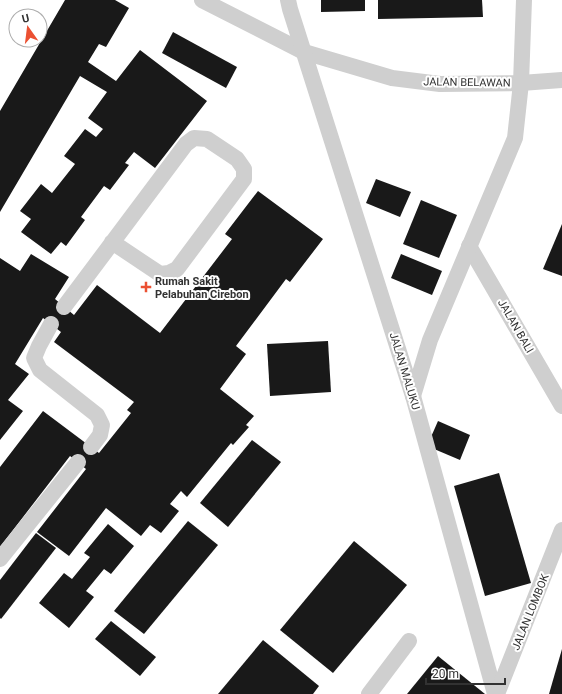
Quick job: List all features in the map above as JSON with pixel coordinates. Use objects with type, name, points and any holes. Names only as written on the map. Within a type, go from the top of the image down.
[{"type":"lane","name":"JALAN BELAWAN","points":[[202,0],[304,52],[392,78],[440,84],[521,83],[562,80]]},
{"type":"lane","name":"JALAN MALUKU","points":[[288,0],[413,396],[496,694]]},
{"type":"lane","points":[[413,396],[430,340],[514,138],[521,83],[524,0]]},
{"type":"lane","points":[[64,307],[112,242],[186,144],[194,138],[207,139],[237,160],[244,169],[244,179],[177,269],[169,273],[160,274],[112,242]]},
{"type":"lane","name":"JALAN BALI","points":[[469,246],[562,406]]},
{"type":"lane","points":[[51,324],[34,358],[40,370],[97,415],[102,425],[100,435],[91,447]]},
{"type":"lane","points":[[0,559],[78,462]]},
{"type":"lane","name":"JALAN LOMBOK","points":[[496,694],[562,530]]},
{"type":"lane","points":[[369,694],[409,641]]},
{"type":"building","points":[[65,0],[115,0],[129,8],[106,47],[99,44],[88,62],[116,81],[140,50],[207,101],[155,168],[134,152],[125,163],[129,165],[110,190],[104,186],[81,217],[85,220],[66,246],[61,242],[51,254],[21,232],[31,219],[20,211],[41,184],[52,193],[75,164],[64,156],[85,129],[96,137],[103,129],[88,118],[107,92],[80,76],[0,212],[0,111],[37,48],[48,48],[48,29]]},
{"type":"building","points":[[321,0],[365,0],[365,11],[321,12]]},
{"type":"building","points":[[378,0],[482,0],[483,17],[378,19]]},
{"type":"building","points":[[173,32],[237,67],[226,88],[162,53]]},
{"type":"building","points":[[376,179],[411,192],[400,217],[366,203]]},
{"type":"building","points":[[258,191],[323,239],[290,282],[286,279],[236,346],[246,354],[220,389],[254,416],[246,425],[249,427],[233,445],[231,443],[187,497],[181,491],[170,504],[179,511],[161,533],[150,525],[141,536],[106,508],[69,556],[37,532],[86,469],[70,456],[0,547],[0,467],[43,411],[99,453],[131,413],[127,410],[134,402],[54,342],[61,332],[43,318],[15,364],[29,374],[8,400],[23,411],[0,440],[0,258],[20,271],[31,254],[69,277],[55,299],[74,315],[97,285],[160,333],[232,239],[225,234]]},
{"type":"building","points":[[421,200],[457,215],[439,258],[403,244]]},
{"type":"building","points":[[562,224],[562,276],[543,269]]},
{"type":"building","points":[[401,254],[442,271],[432,295],[391,278]]},
{"type":"building","points":[[328,341],[331,392],[270,396],[267,344]]},
{"type":"building","points":[[438,421],[470,435],[460,460],[427,446]]},
{"type":"building","points":[[252,440],[281,462],[228,527],[200,503]]},
{"type":"building","points":[[499,473],[531,583],[485,596],[454,486]]},
{"type":"building","points":[[188,521],[218,545],[144,634],[114,611]]},
{"type":"building","points":[[108,524],[134,546],[111,574],[104,569],[86,591],[94,597],[69,628],[39,603],[64,573],[72,579],[90,557],[84,553]]},
{"type":"building","points":[[36,533],[56,548],[1,619],[0,580]]},
{"type":"building","points":[[354,541],[407,585],[333,673],[280,630]]},
{"type":"building","points":[[111,621],[156,657],[140,676],[95,639]]},
{"type":"building","points":[[263,640],[319,686],[313,694],[218,694]]},
{"type":"building","points":[[562,649],[562,694],[549,694]]},
{"type":"building","points":[[438,656],[485,694],[407,694]]},
{"type":"place","name":"Rumah Sakit Pelabuhan Cirebon","points":[[146,287]]}]
